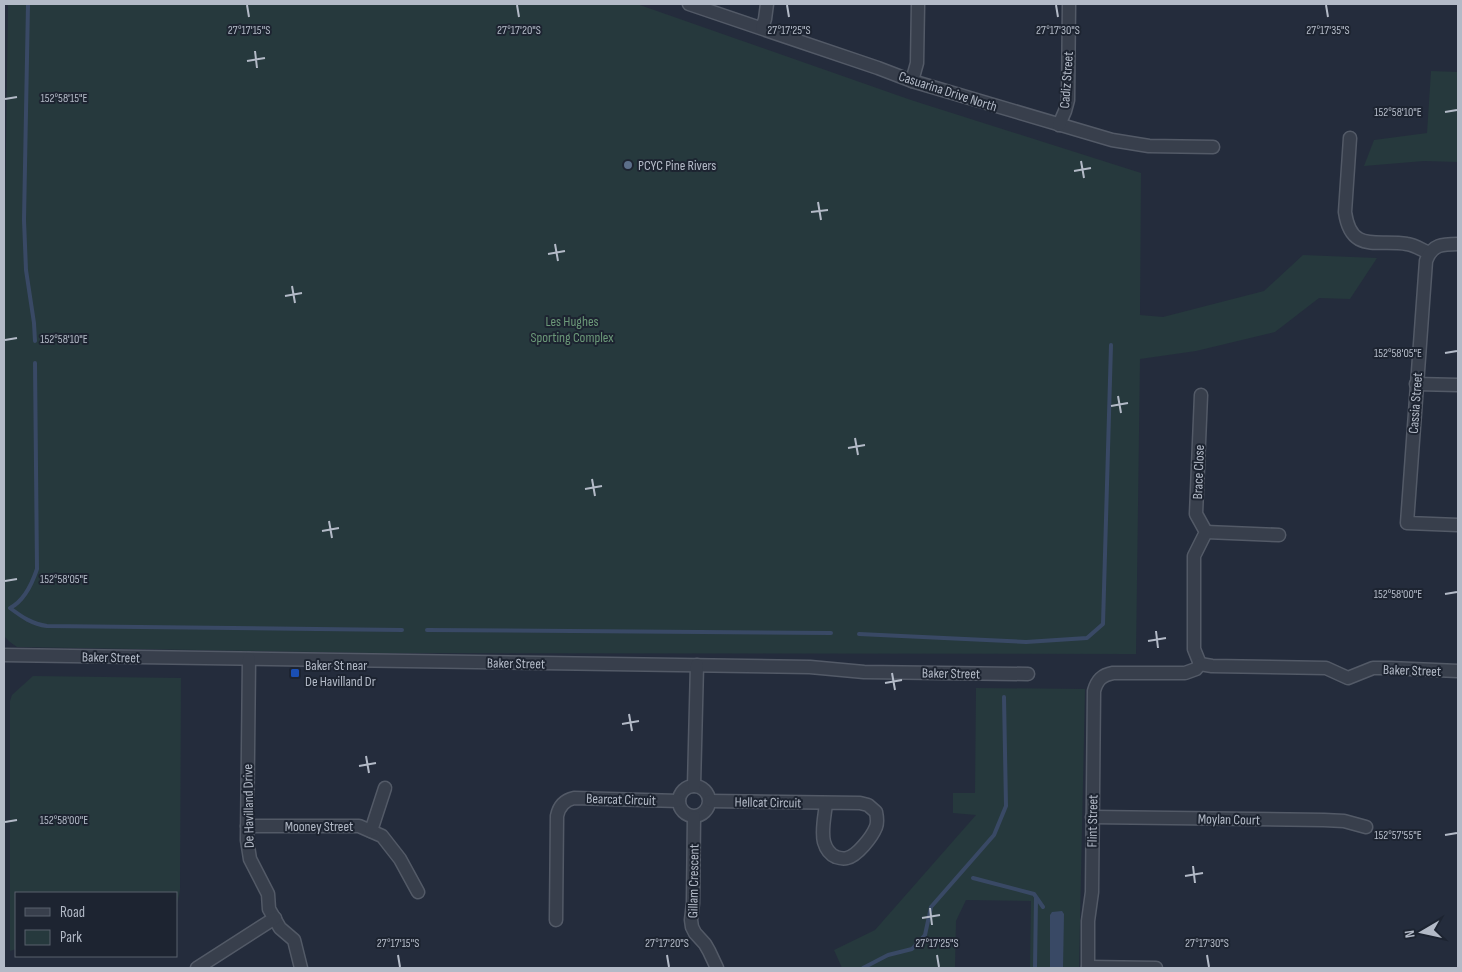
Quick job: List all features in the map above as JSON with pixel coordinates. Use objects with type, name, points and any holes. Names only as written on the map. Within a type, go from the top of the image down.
[{"type":"street","name":"Casuarina Drive North","points":[[689,4],[912,81],[1059,125],[1131,144],[1213,147]]},
{"type":"street","points":[[762,28],[767,4]]},
{"type":"street","points":[[912,81],[917,63],[918,4]]},
{"type":"street","name":"Cadiz Street","points":[[1059,125],[1068,100],[1068,4]]},
{"type":"street","points":[[1350,138],[1345,212],[1346,224],[1356,238],[1368,242],[1407,244],[1416,246],[1429,253],[1434,248],[1442,245],[1458,244]]},
{"type":"street","name":"Cassia Street","points":[[1429,253],[1425,269],[1407,523],[1458,525]]},
{"type":"street","points":[[1416,384],[1458,385]]},
{"type":"street","name":"Brace Close","points":[[1202,395],[1196,514],[1206,532]]},
{"type":"street","points":[[1200,664],[1194,649],[1194,556],[1206,532],[1279,535]]},
{"type":"street","name":"Baker Street","points":[[4,655],[810,667],[864,672],[1028,674]]},
{"type":"street","name":"De Havilland Drive","points":[[249,659],[247,840],[250,859],[268,894],[269,910],[280,928],[294,940],[301,968]]},
{"type":"street","name":"Baker Street","points":[[1103,676],[1113,673],[1185,673],[1196,669],[1200,664],[1212,666],[1326,668],[1348,678],[1373,668],[1458,671]]},
{"type":"street","points":[[694,786],[697,666]]},
{"type":"street","name":"Flint Street","points":[[1088,968],[1088,921],[1092,892],[1094,691],[1103,676]]},
{"type":"street","points":[[694,786],[707,792],[710,801],[707,810],[694,817],[685,814],[679,801],[682,792],[694,786]]},
{"type":"street","points":[[371,831],[385,788]]},
{"type":"street","name":"Bearcat Circuit","points":[[556,920],[557,816],[562,805],[574,798],[679,801]]},
{"type":"street","name":"Hellcat Circuit","points":[[710,801],[860,803],[868,805],[876,812],[878,821],[872,835],[855,854],[847,859],[832,855],[827,850],[824,841],[826,803]]},
{"type":"street","name":"Gillam Crescent","points":[[694,817],[692,927],[705,944],[717,968]]},
{"type":"street","name":"Moylan Court","points":[[1092,817],[1324,820],[1366,827]]},
{"type":"street","name":"Mooney Street","points":[[247,826],[358,826],[371,831],[382,836],[400,859],[418,892]]},
{"type":"street","points":[[197,968],[275,918]]},
{"type":"street","points":[[1088,968],[1156,968]]},
{"type":"green space","name":"Les Hughes Sporting Complex","points":[[8,4],[637,4],[911,100],[1141,173],[1140,315],[1163,317],[1264,291],[1303,255],[1377,258],[1350,299],[1319,298],[1275,332],[1196,351],[1140,359],[1136,654],[375,653],[17,647],[4,636],[4,283]]},
{"type":"green space","points":[[1431,71],[1458,72],[1458,162],[1424,161],[1364,166],[1374,140],[1427,133]]},
{"type":"green space","points":[[33,676],[181,678],[180,890],[178,900],[178,892],[15,892],[15,949],[10,951],[10,701],[12,695]]},
{"type":"green space","points":[[976,688],[1085,689],[1079,968],[1030,968],[1031,901],[966,900],[956,921],[955,968],[842,968],[834,950],[875,930],[976,815],[953,813],[953,793],[975,793]]},
{"type":"water","points":[[1062,911],[1064,914],[1063,968],[1050,968],[1050,915],[1052,912]]},
{"type":"waterway","points":[[28,4],[24,220],[26,270],[35,341]]},
{"type":"waterway","points":[[859,634],[1026,642],[1087,638],[1103,624],[1111,345]]},
{"type":"waterway","points":[[35,363],[37,569],[27,592],[10,608],[14,611],[32,622],[47,626],[402,630]]},
{"type":"waterway","points":[[427,630],[831,633]]},
{"type":"waterway","points":[[863,968],[888,955],[912,949],[925,935],[931,907],[994,835],[1006,806],[1004,697]]},
{"type":"waterway","points":[[973,878],[1034,894],[1043,907]]},
{"type":"waterway","points":[[1035,968],[1036,898]]},
{"type":"place","name":"PCYC Pine Rivers","points":[[628,165]]},
{"type":"place","name":"Baker St near De Havilland Dr","points":[[295,673]]}]
